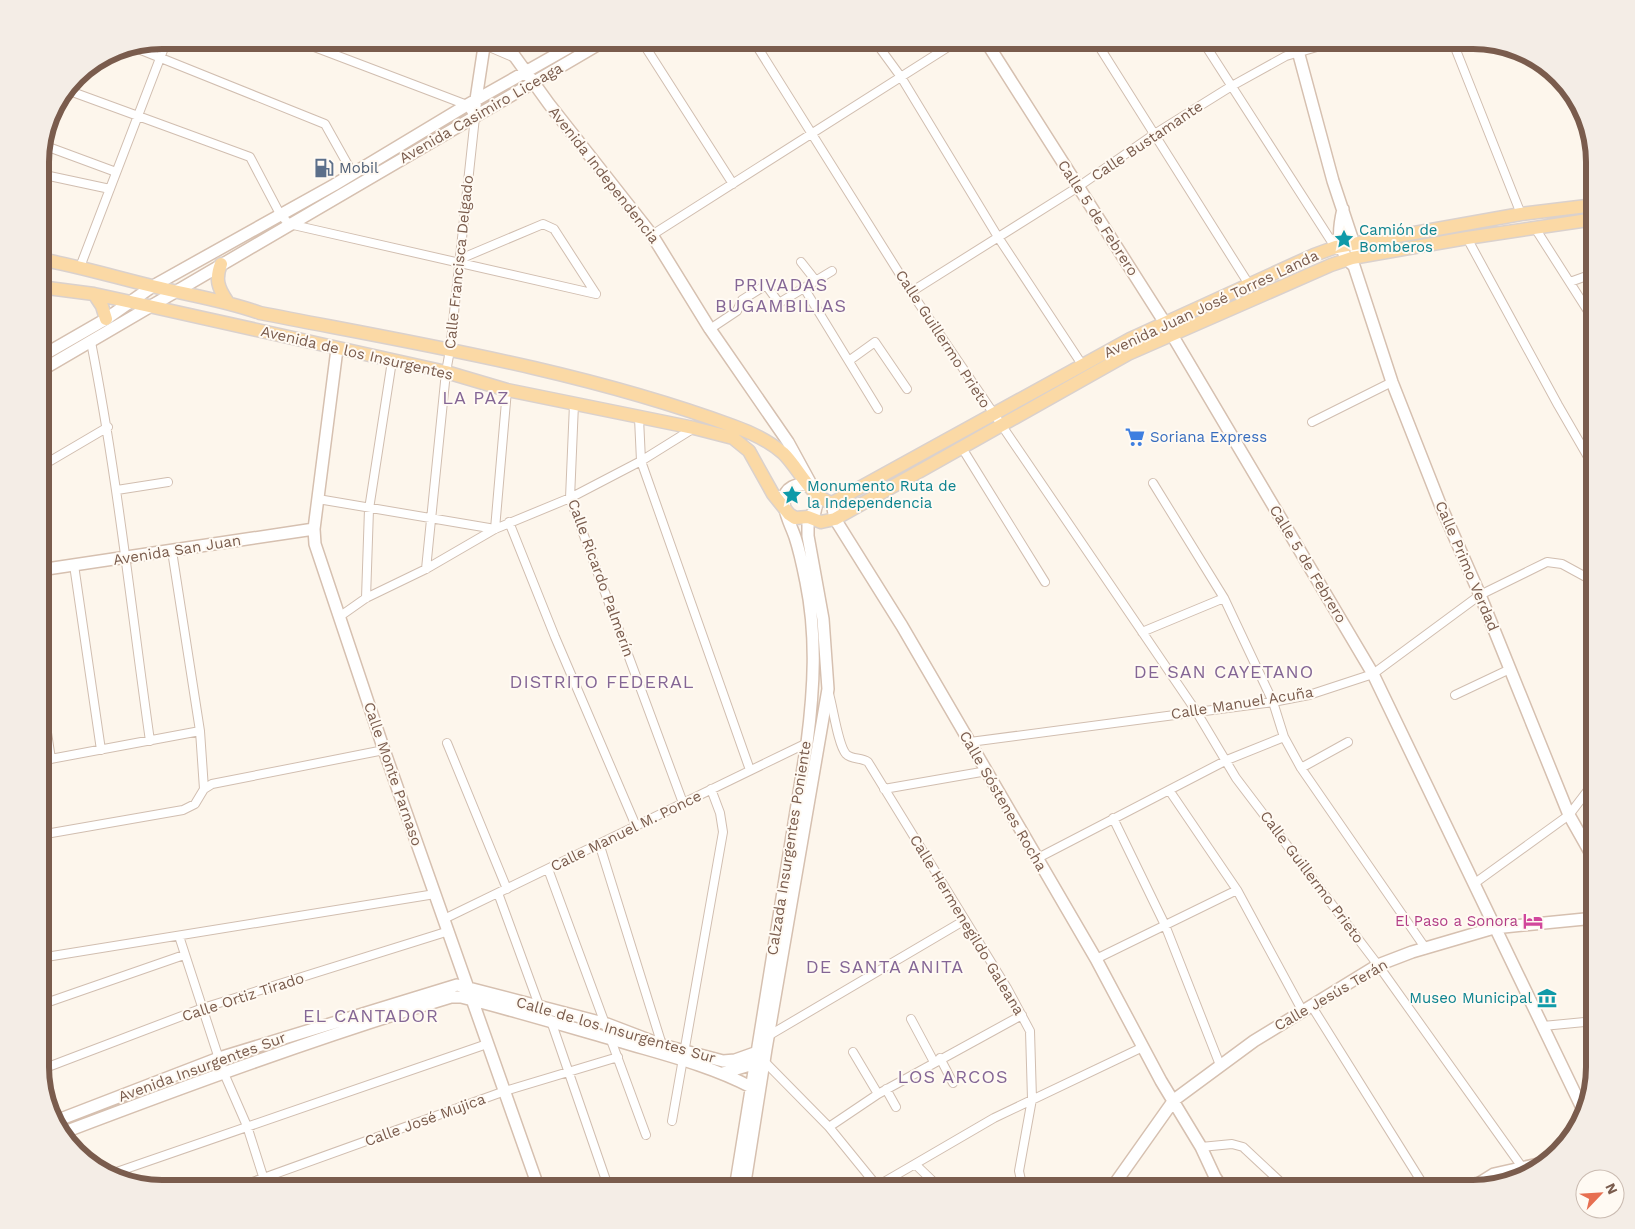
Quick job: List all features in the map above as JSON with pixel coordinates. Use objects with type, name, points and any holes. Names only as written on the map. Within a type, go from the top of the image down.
[{"type":"main road","name":"Avenida Juan José Torres Landa","points":[[832,503],[1083,366],[1130,338],[1338,246],[1521,214],[1586,206]]},
{"type":"main road","name":"Avenida Juan José Torres Landa","points":[[835,519],[1128,354],[1350,261],[1468,238],[1586,221]]},
{"type":"main road","name":"Avenida de los Insurgentes","points":[[49,261],[153,286],[227,301],[260,313],[450,350],[578,378],[734,426],[784,454],[811,488]]},
{"type":"main road","points":[[221,264],[217,274],[217,284],[227,301]]},
{"type":"main road","name":"Avenida de los Insurgentes","points":[[49,289],[94,294],[132,302],[446,372],[507,390],[694,428],[738,441],[749,451],[773,494],[785,508],[795,518],[808,517]]},
{"type":"main road","points":[[94,294],[102,306],[106,319]]},
{"type":"main road","points":[[811,488],[820,498],[832,503]]},
{"type":"main road","points":[[808,517],[821,522],[835,519]]},
{"type":"street","points":[[80,267],[163,49]]},
{"type":"street","points":[[321,49],[472,103]]},
{"type":"street","name":"Calle Francisca Delgado","points":[[426,569],[430,518],[475,117],[472,103],[484,49]]},
{"type":"street","points":[[499,49],[518,59]]},
{"type":"street","name":"Avenida Independencia","points":[[510,49],[549,104],[652,235],[710,329],[788,442],[811,488]]},
{"type":"street","name":"Avenida Casimiro Liceaga","points":[[49,352],[106,319],[153,286],[353,174],[567,49]]},
{"type":"street","name":"Avenida Casimiro Liceaga","points":[[49,365],[591,49]]},
{"type":"street","points":[[647,49],[733,184]]},
{"type":"street","name":"Calle Guillermo Prieto","points":[[759,49],[912,292],[1196,711],[1236,778],[1378,965],[1522,1167]]},
{"type":"street","points":[[881,49],[901,77],[998,237],[1083,366]]},
{"type":"street","points":[[652,235],[944,49]]},
{"type":"street","name":"Calle 5 de Febrero","points":[[991,49],[1165,323],[1373,674],[1580,1103]]},
{"type":"street","points":[[1100,49],[1250,286]]},
{"type":"street","points":[[1207,49],[1230,87],[1350,261]]},
{"type":"street","points":[[1297,49],[1342,209],[1355,244],[1350,261]]},
{"type":"street","name":"Calle Bustamante","points":[[912,292],[1078,187],[1153,135],[1230,87],[1286,56],[1309,49]]},
{"type":"street","points":[[1456,49],[1521,214]]},
{"type":"street","points":[[143,51],[325,124],[353,174]]},
{"type":"street","points":[[73,92],[136,117],[250,157],[280,214],[288,224],[460,261],[596,294],[554,229],[548,225],[543,224],[460,261]]},
{"type":"street","points":[[50,147],[116,172]]},
{"type":"street","points":[[49,176],[110,188]]},
{"type":"street","points":[[1338,246],[1342,209]]},
{"type":"street","points":[[1535,228],[1586,308]]},
{"type":"street","points":[[1468,238],[1586,453]]},
{"type":"street","name":"Calle Primo Verdad","points":[[1350,261],[1392,382],[1440,504],[1480,595],[1569,815],[1586,845]]},
{"type":"street","points":[[801,262],[816,281]]},
{"type":"street","points":[[710,329],[737,311],[742,300],[766,285],[779,303],[832,271]]},
{"type":"street","points":[[1570,282],[1586,276]]},
{"type":"street","points":[[804,288],[850,360],[878,409]]},
{"type":"street","points":[[91,342],[108,427],[150,741]]},
{"type":"street","points":[[850,360],[875,342],[907,389]]},
{"type":"street","name":"Calle Monte Parnaso","points":[[337,349],[314,529],[315,544],[384,750],[536,1180]]},
{"type":"street","points":[[366,598],[369,509],[392,361]]},
{"type":"street","points":[[1312,422],[1392,382]]},
{"type":"street","points":[[495,529],[507,390]]},
{"type":"street","name":"Calle Ricardo Palmerín","points":[[574,404],[570,498],[683,803]]},
{"type":"street","points":[[639,418],[641,461],[750,770]]},
{"type":"street","points":[[49,462],[108,427]]},
{"type":"street","points":[[339,617],[366,598],[426,569],[495,529],[570,498],[641,461],[694,428]]},
{"type":"street","points":[[962,448],[1045,582]]},
{"type":"street","points":[[117,490],[168,482]]},
{"type":"street","points":[[1152,483],[1224,598],[1273,702],[1284,736],[1301,768],[1426,948]]},
{"type":"street","points":[[785,508],[783,500],[786,492],[792,486],[800,484],[811,488],[818,497],[818,505],[808,517]]},
{"type":"street","points":[[318,499],[495,529]]},
{"type":"street","name":"Calle Sóstenes Rocha","points":[[832,503],[835,519],[970,742],[1036,859],[1096,959],[1143,1047],[1201,1147],[1217,1180]]},
{"type":"street","name":"Calzada Insurgentes Poniente","points":[[745,1180],[760,1056],[808,742],[818,629],[799,550],[785,508]]},
{"type":"street","name":"Calzada Insurgentes Poniente","points":[[736,1180],[751,1088],[768,1036],[828,689],[818,629],[808,536],[808,517]]},
{"type":"street","points":[[509,522],[555,637],[636,826]]},
{"type":"street","name":"Avenida San Juan","points":[[49,569],[125,559],[314,529]]},
{"type":"street","points":[[172,551],[200,731],[204,789]]},
{"type":"street","name":"Calle Manuel Acuña","points":[[970,742],[1273,702],[1310,695],[1373,674],[1480,595],[1547,562],[1562,564],[1586,577]]},
{"type":"street","points":[[74,565],[101,750]]},
{"type":"street","points":[[1142,632],[1224,598]]},
{"type":"street","points":[[1456,695],[1510,669]]},
{"type":"street","name":"Calle Hermenegildo Galeana","points":[[828,689],[843,750],[852,757],[866,760],[965,920],[1030,1031],[1032,1099],[1019,1171],[1021,1180]]},
{"type":"street","points":[[49,746],[51,759],[200,731]]},
{"type":"street","points":[[1036,859],[1227,760],[1284,736]]},
{"type":"street","name":"Calle Manuel M. Ponce","points":[[444,919],[808,742]]},
{"type":"street","points":[[1301,768],[1348,742]]},
{"type":"street","points":[[447,743],[506,889]]},
{"type":"street","points":[[49,833],[183,810],[196,804],[204,789],[212,784],[384,750]]},
{"type":"street","points":[[884,788],[987,771]]},
{"type":"street","points":[[672,1121],[722,832],[720,813],[711,789]]},
{"type":"street","points":[[1169,790],[1237,890],[1306,1007],[1420,1180]]},
{"type":"street","points":[[1475,883],[1569,815],[1586,793]]},
{"type":"street","points":[[1113,818],[1165,924],[1220,1065]]},
{"type":"street","points":[[599,843],[662,1045]]},
{"type":"street","points":[[548,868],[613,1040],[646,1135]]},
{"type":"street","points":[[1096,959],[1237,890]]},
{"type":"street","points":[[498,893],[540,1008]]},
{"type":"street","points":[[49,957],[435,894]]},
{"type":"street","name":"Calle Jesús Terán","points":[[1117,1180],[1174,1100],[1220,1065],[1306,1007],[1378,965],[1426,948],[1494,928],[1586,919]]},
{"type":"street","points":[[768,1036],[965,920]]},
{"type":"street","name":"Calle Ortiz Tirado","points":[[49,1067],[203,1008],[449,931]]},
{"type":"street","points":[[179,936],[223,1071],[247,1126],[265,1178]]},
{"type":"street","points":[[49,1002],[184,955]]},
{"type":"street","name":"Avenida Insurgentes Sur","points":[[61,1119],[219,1058],[447,986],[467,986]]},
{"type":"street","name":"Calle de los Insurgentes Sur","points":[[467,986],[540,1008],[607,1024],[662,1045],[723,1073],[760,1056]]},
{"type":"street","name":"Calle de los Insurgentes Sur","points":[[68,1131],[223,1071],[340,1031],[451,997],[472,1000],[613,1040],[684,1055],[723,1061],[760,1056]]},
{"type":"street","points":[[829,1127],[886,1089],[1022,1015]]},
{"type":"street","points":[[910,1019],[953,1083]]},
{"type":"street","points":[[551,1021],[606,1180]]},
{"type":"street","points":[[1543,1026],[1586,1022]]},
{"type":"street","points":[[118,1171],[487,1044]]},
{"type":"street","points":[[889,1180],[994,1118],[1143,1047]]},
{"type":"street","points":[[853,1052],[878,1094]]},
{"type":"street","points":[[760,1056],[829,1127],[868,1180]]},
{"type":"street","name":"Calle José Mujica","points":[[259,1180],[505,1091],[618,1057]]},
{"type":"street","points":[[723,1073],[751,1088]]},
{"type":"street","points":[[886,1089],[896,1106]]},
{"type":"street","points":[[1201,1147],[1232,1144],[1243,1147],[1278,1180]]},
{"type":"street","points":[[916,1165],[932,1180]]},
{"type":"street","points":[[1486,1179],[1494,1174],[1528,1166]]},
{"type":"place","name":"Mobil","points":[[324,168]]},
{"type":"place","name":"Camión de Bomberos","points":[[1344,239]]},
{"type":"place","name":"Soriana Express","points":[[1135,437]]},
{"type":"place","name":"Monumento Ruta de la Independencia","points":[[792,495]]},
{"type":"place","name":"El Paso a Sonora","points":[[1533,921]]},
{"type":"place","name":"Museo Municipal","points":[[1547,998]]},
{"type":"district","name":"PRIVADAS BUGAMBILIAS","points":[[781,294]]},
{"type":"district","name":"LA PAZ","points":[[476,397]]},
{"type":"district","name":"DE SAN CAYETANO","points":[[1224,671]]},
{"type":"district","name":"DISTRITO FEDERAL","points":[[602,681]]},
{"type":"district","name":"DE SANTA ANITA","points":[[885,966]]},
{"type":"district","name":"EL CANTADOR","points":[[371,1015]]},
{"type":"district","name":"LOS ARCOS","points":[[953,1076]]}]
